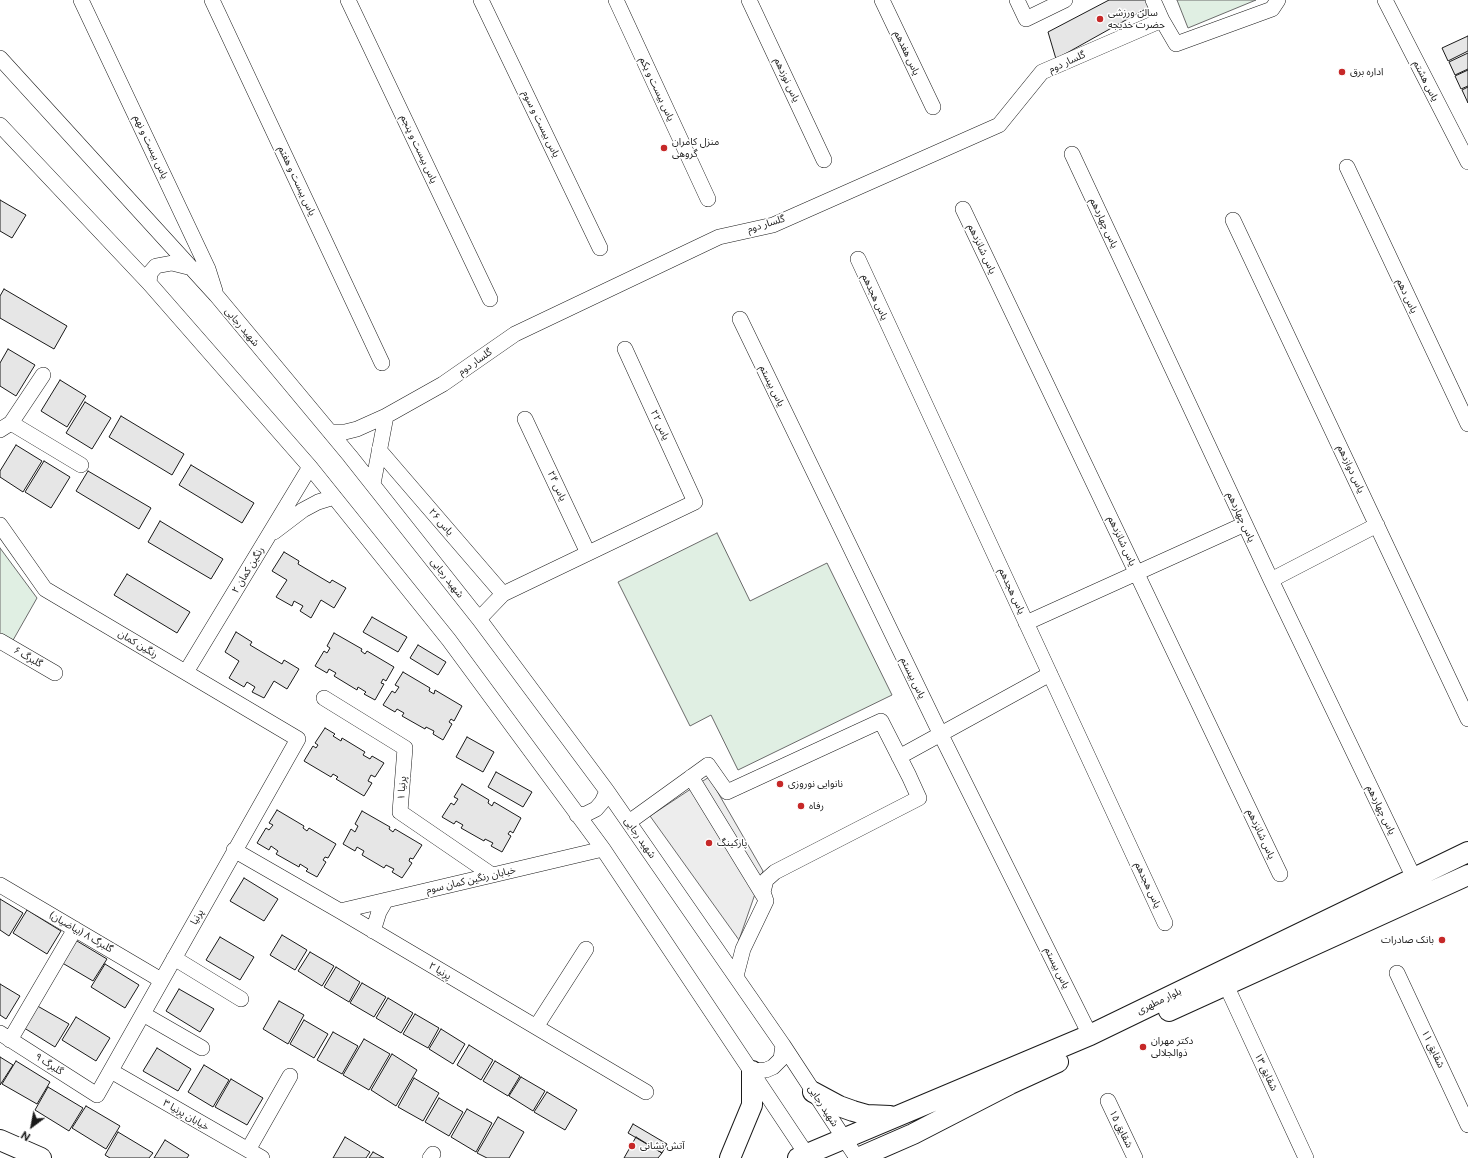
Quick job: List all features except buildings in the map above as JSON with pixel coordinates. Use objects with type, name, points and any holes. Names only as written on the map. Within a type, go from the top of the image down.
[{"type":"main road","name":"بلوار مطهری","points":[[805,1157],[844,1138],[1090,1035],[1468,852]]},
{"type":"main road","name":"بلوار مطهری","points":[[858,1158],[913,1134],[1010,1084],[1468,875]]},
{"type":"main road","points":[[730,1158],[752,1105],[752,1071]]},
{"type":"main road","points":[[813,1092],[853,1112],[881,1116],[896,1116]]},
{"type":"main road","points":[[896,1158],[900,1148],[913,1134]]},
{"type":"main road","points":[[0,1140],[41,1158]]},
{"type":"street","name":"یاس بیست و نهم","points":[[81,0],[208,269],[216,295]]},
{"type":"street","name":"یاس یبست و هفتم","points":[[212,0],[382,363]]},
{"type":"street","name":"یاس بیست و پنجم","points":[[348,0],[490,299]]},
{"type":"street","name":"یاس بیست و سوم","points":[[482,0],[600,248]]},
{"type":"street","name":"یاس بیست و یکم","points":[[616,0],[708,199]]},
{"type":"street","name":"یاس نوزدهم","points":[[749,0],[824,160]]},
{"type":"street","name":"یاس هفدهم","points":[[882,0],[933,107]]},
{"type":"street","points":[[1017,0],[1026,19],[1065,0]]},
{"type":"street","points":[[1153,0],[1162,20],[1176,44],[1272,10],[1278,0]]},
{"type":"street","name":"یاس هشتم","points":[[1385,0],[1468,162]]},
{"type":"street","name":"گلسار دوم","points":[[330,432],[345,432],[357,429],[386,416],[443,384],[515,334],[719,237],[773,225],[999,125],[1042,72],[1162,20]]},
{"type":"street","name":"شهید رجایی","points":[[0,58],[216,295],[330,432],[479,619],[629,822],[784,1045],[813,1092],[858,1158]]},
{"type":"street","points":[[0,125],[149,283],[310,467],[449,640],[603,849],[752,1071],[805,1157]]},
{"type":"street","name":"یاس چهاردهم","points":[[1072,154],[1271,580],[1414,878]]},
{"type":"street","name":"یاس دهم","points":[[1347,167],[1467,421]]},
{"type":"street","name":"یاس شانزدهم","points":[[963,209],[1280,874]]},
{"type":"street","name":"یاس دوازدهم","points":[[1233,220],[1468,719]]},
{"type":"street","name":"یاس هجدهم","points":[[858,259],[1166,923]]},
{"type":"street","points":[[149,283],[150,274],[156,266],[172,263],[192,268]]},
{"type":"street","name":"یاس بیستم","points":[[740,319],[941,735],[1090,1035]]},
{"type":"street","name":"یاس ۲۲","points":[[588,553],[695,502],[625,349]]},
{"type":"street","points":[[43,375],[5,427],[81,465]]},
{"type":"street","points":[[372,484],[386,416]]},
{"type":"street","name":"یاس ۲۴","points":[[525,419],[588,553]]},
{"type":"street","name":"یاس ۲۶","points":[[379,450],[503,594]]},
{"type":"street","name":"رنگین کمان ۲","points":[[186,672],[310,467]]},
{"type":"street","points":[[268,536],[303,510],[318,502],[334,497]]},
{"type":"street","points":[[1026,623],[1245,524]]},
{"type":"street","name":"رنگین کمان","points":[[0,525],[45,589],[298,739]]},
{"type":"street","points":[[1271,580],[1377,525]]},
{"type":"street","points":[[479,619],[503,594],[588,553]]},
{"type":"street","name":"گلبرگ ۶","points":[[0,641],[55,673]]},
{"type":"street","points":[[899,757],[1050,674]]},
{"type":"street","name":"پرنیا ۱","points":[[324,698],[405,748],[400,812],[492,875]]},
{"type":"street","points":[[629,822],[708,765],[726,792],[881,721],[919,798],[775,872],[766,880],[763,892],[766,901],[743,949],[736,976]]},
{"type":"street","name":"پرنیا","points":[[97,1096],[234,850],[298,739]]},
{"type":"street","points":[[691,777],[766,901]]},
{"type":"street","points":[[577,815],[586,814],[596,809],[602,802],[607,791]]},
{"type":"street","name":"خیابان رنگین کمان سوم","points":[[340,911],[603,849]]},
{"type":"street","name":"پرنیا ۲","points":[[234,850],[646,1092]]},
{"type":"street","name":"گلبرگ ۸ (بیاضیان)","points":[[0,885],[162,980]]},
{"type":"street","points":[[373,931],[379,912],[386,900]]},
{"type":"street","points":[[5,1036],[75,929]]},
{"type":"street","points":[[536,1027],[586,949]]},
{"type":"street","points":[[174,958],[241,999]]},
{"type":"street","name":"شقایق ۱۱","points":[[1398,973],[1468,1125]]},
{"type":"street","name":"شقایق ۱۳","points":[[1226,985],[1306,1158]]},
{"type":"street","points":[[143,1014],[202,1048]]},
{"type":"street","name":"گلبرگ ۹","points":[[5,1036],[97,1096]]},
{"type":"street","points":[[752,1071],[766,1070],[773,1067],[781,1059],[784,1045]]},
{"type":"street","name":"خیابان پرنیا ۳","points":[[111,1071],[262,1158]]},
{"type":"street","points":[[248,1150],[290,1076]]},
{"type":"street","name":"شقایق ۱۵","points":[[1108,1101],[1135,1158]]},
{"type":"green space","points":[[1177,0],[1256,0],[1188,28]]},
{"type":"green space","points":[[717,533],[750,601],[827,563],[892,695],[738,770],[711,715],[690,726],[618,582]]},
{"type":"green space","points":[[0,548],[37,598],[12,642],[0,635]]},
{"type":"shaded area","name":"پارکینگ","points":[[709,777],[763,871],[739,940],[650,816]]},
{"type":"place","name":"سالن ورزشی حضرت خدیجه","points":[[1100,19]]},
{"type":"place","name":"اداره برق","points":[[1342,72]]},
{"type":"place","name":"منزل کامران گروهی","points":[[664,148]]},
{"type":"place","name":"نانوایی نوروزی","points":[[780,784]]},
{"type":"place","name":"رفاه","points":[[801,806]]},
{"type":"place","name":"پارکینگ","points":[[709,843]]},
{"type":"place","name":"بانک صادرات","points":[[1442,940]]},
{"type":"place","name":"دکتر مهران ذوالجلالی","points":[[1143,1047]]},
{"type":"place","name":"آتش نشانی","points":[[632,1146]]}]
